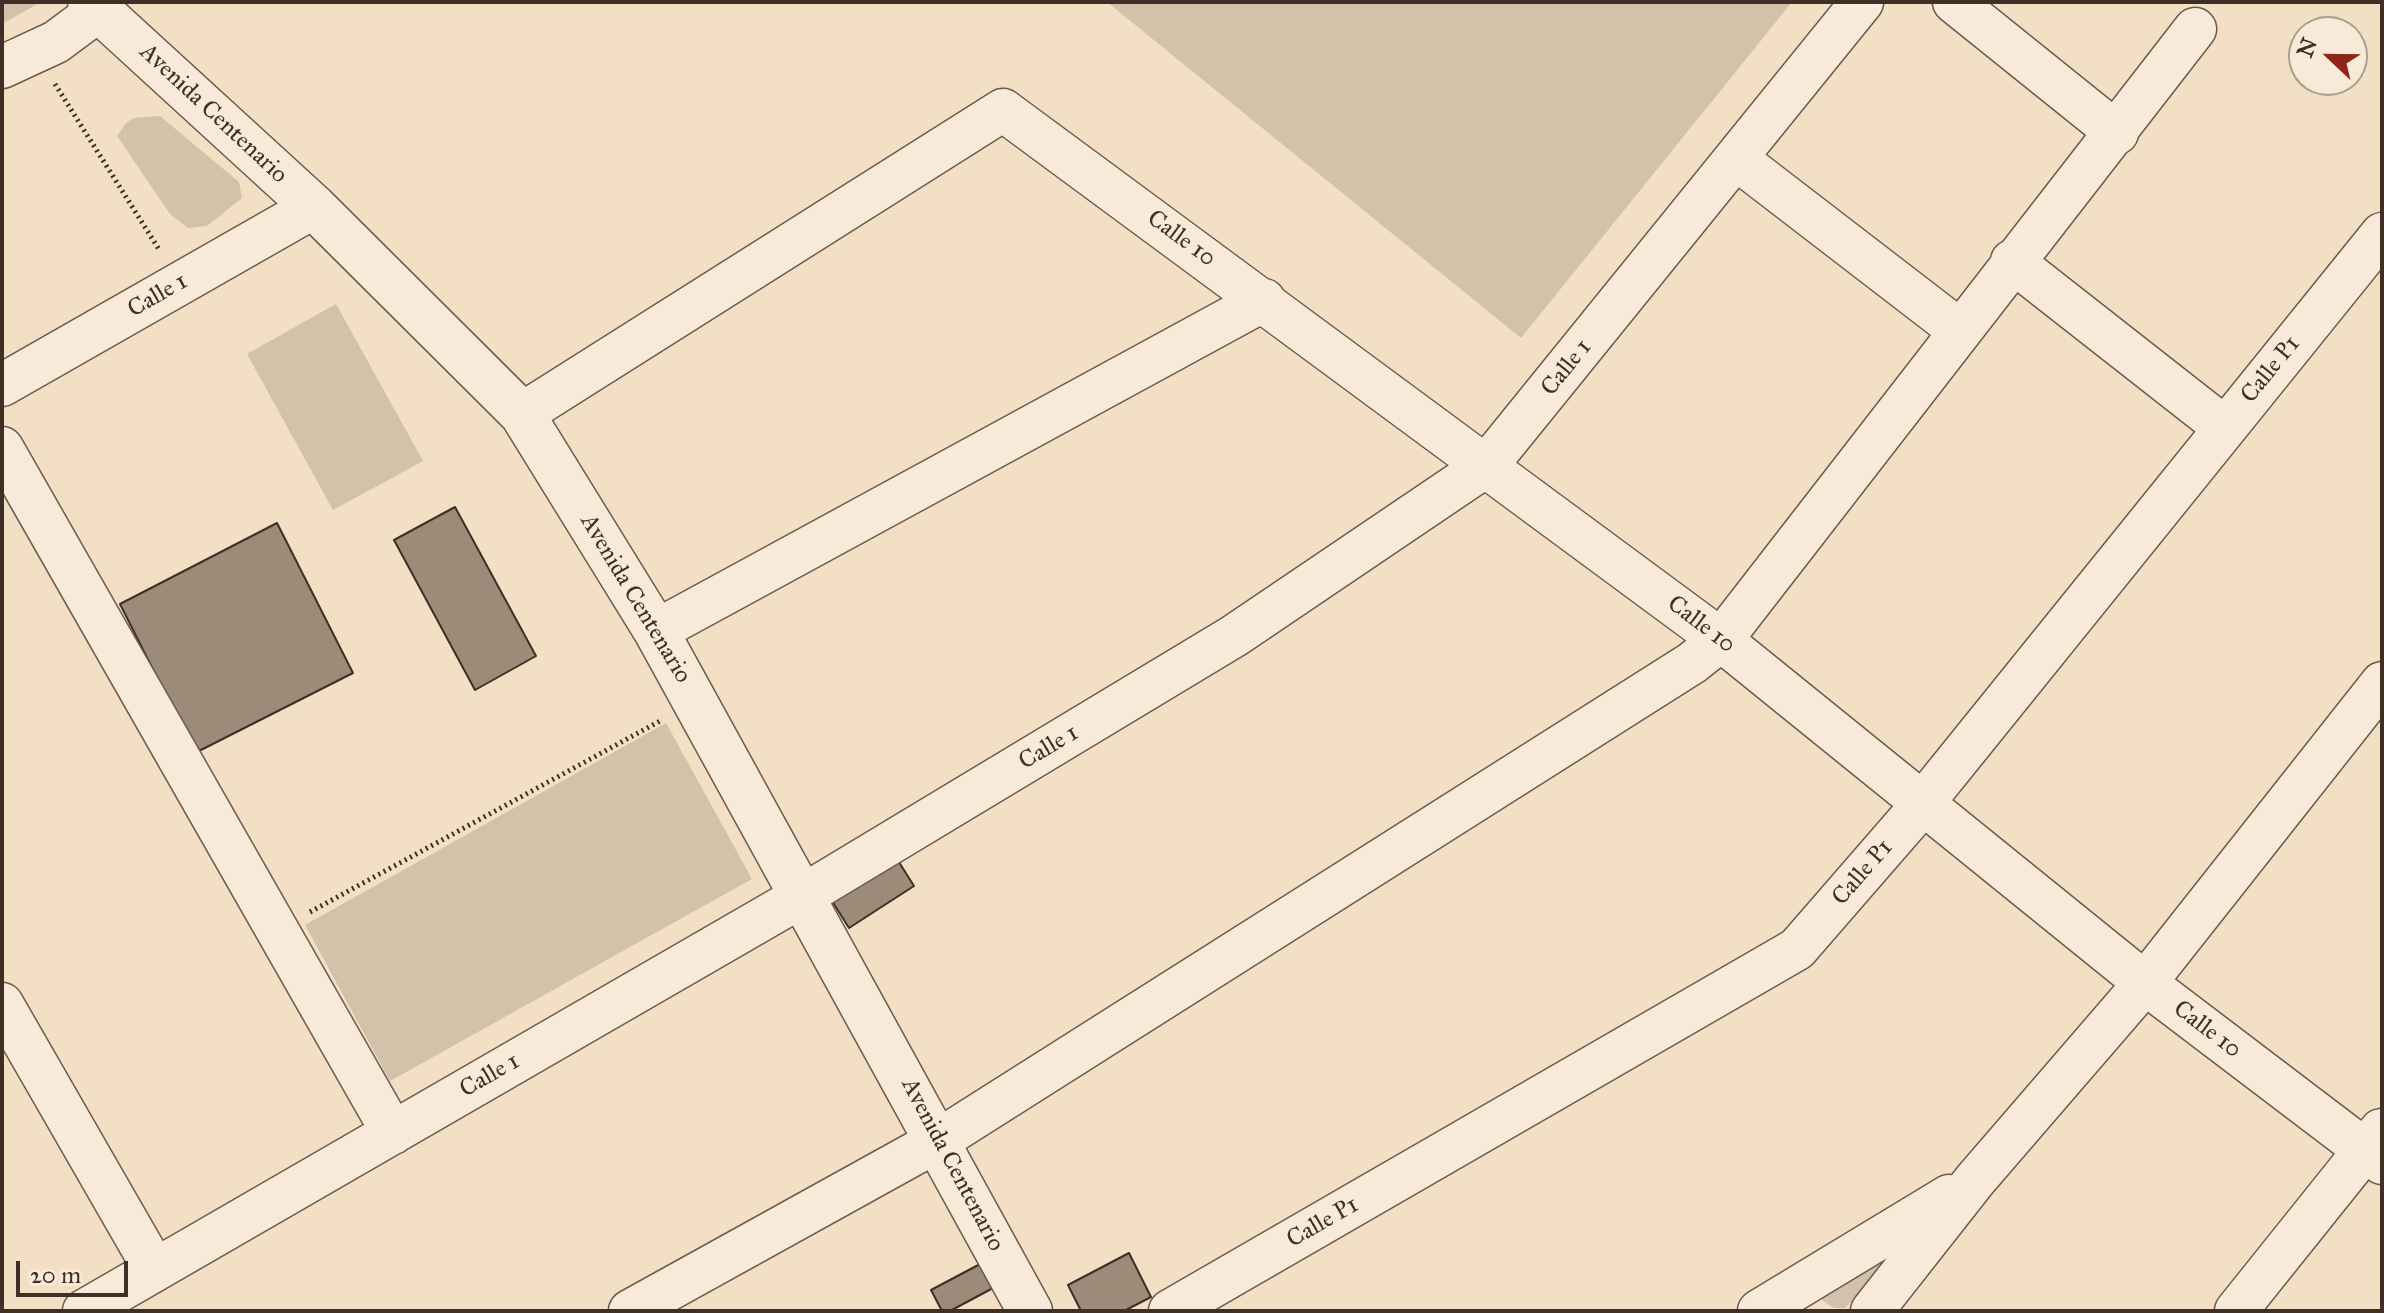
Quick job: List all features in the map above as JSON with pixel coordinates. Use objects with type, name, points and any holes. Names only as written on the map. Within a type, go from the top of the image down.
[{"type":"street","name":"Calle 1","points":[[91,1309],[804,895],[1234,636],[1487,465],[1738,160],[1862,2]]},
{"type":"street","points":[[1954,2],[2117,133]]},
{"type":"street","points":[[18,60],[56,42],[95,6]]},
{"type":"street","name":"Avenida Centenario","points":[[95,6],[314,207],[522,414],[696,701],[1030,1311]]},
{"type":"street","points":[[630,1311],[939,1140],[1679,672],[1721,640],[2195,29]]},
{"type":"street","name":"Calle 10","points":[[522,414],[1003,110],[1721,640],[2145,983],[2376,1148]]},
{"type":"street","points":[[1738,160],[1959,330]]},
{"type":"street","name":"Calle 1","points":[[2,385],[314,207]]},
{"type":"street","name":"Calle P1","points":[[1170,1311],[1797,949],[1922,802],[2382,234]]},
{"type":"street","points":[[2012,261],[2225,428]]},
{"type":"street","points":[[656,631],[1264,300]]},
{"type":"street","points":[[2,448],[393,1133]]},
{"type":"street","points":[[1872,1311],[1975,1180],[2145,983],[2382,683]]},
{"type":"street","points":[[2,1004],[155,1270]]},
{"type":"street","points":[[2236,1311],[2376,1148]]},
{"type":"street","points":[[1784,1307],[1975,1180]]},
{"type":"path","points":[[18,60],[180,283]]},
{"type":"path","points":[[278,930],[696,701]]},
{"type":"shaded area","points":[[2,2],[41,2],[2,24]]},
{"type":"shaded area","points":[[1107,2],[1792,2],[1521,338]]},
{"type":"shaded area","points":[[160,116],[239,182],[242,198],[207,226],[188,228],[170,214],[117,136],[134,118]]},
{"type":"shaded area","points":[[336,304],[423,461],[333,510],[247,354]]},
{"type":"shaded area","points":[[666,723],[752,879],[390,1081],[305,925]]},
{"type":"shaded area","points":[[1922,1229],[1845,1308],[1834,1308],[1822,1300],[1821,1290]]},
{"type":"building","points":[[455,507],[536,656],[475,690],[394,540]]},
{"type":"building","points":[[277,523],[353,673],[195,753],[120,604]]},
{"type":"building","points":[[892,851],[914,886],[849,928],[827,893]]},
{"type":"building","points":[[1129,1253],[1151,1297],[1124,1311],[1081,1311],[1068,1285]]},
{"type":"building","points":[[982,1263],[995,1287],[950,1311],[942,1311],[931,1290]]}]
